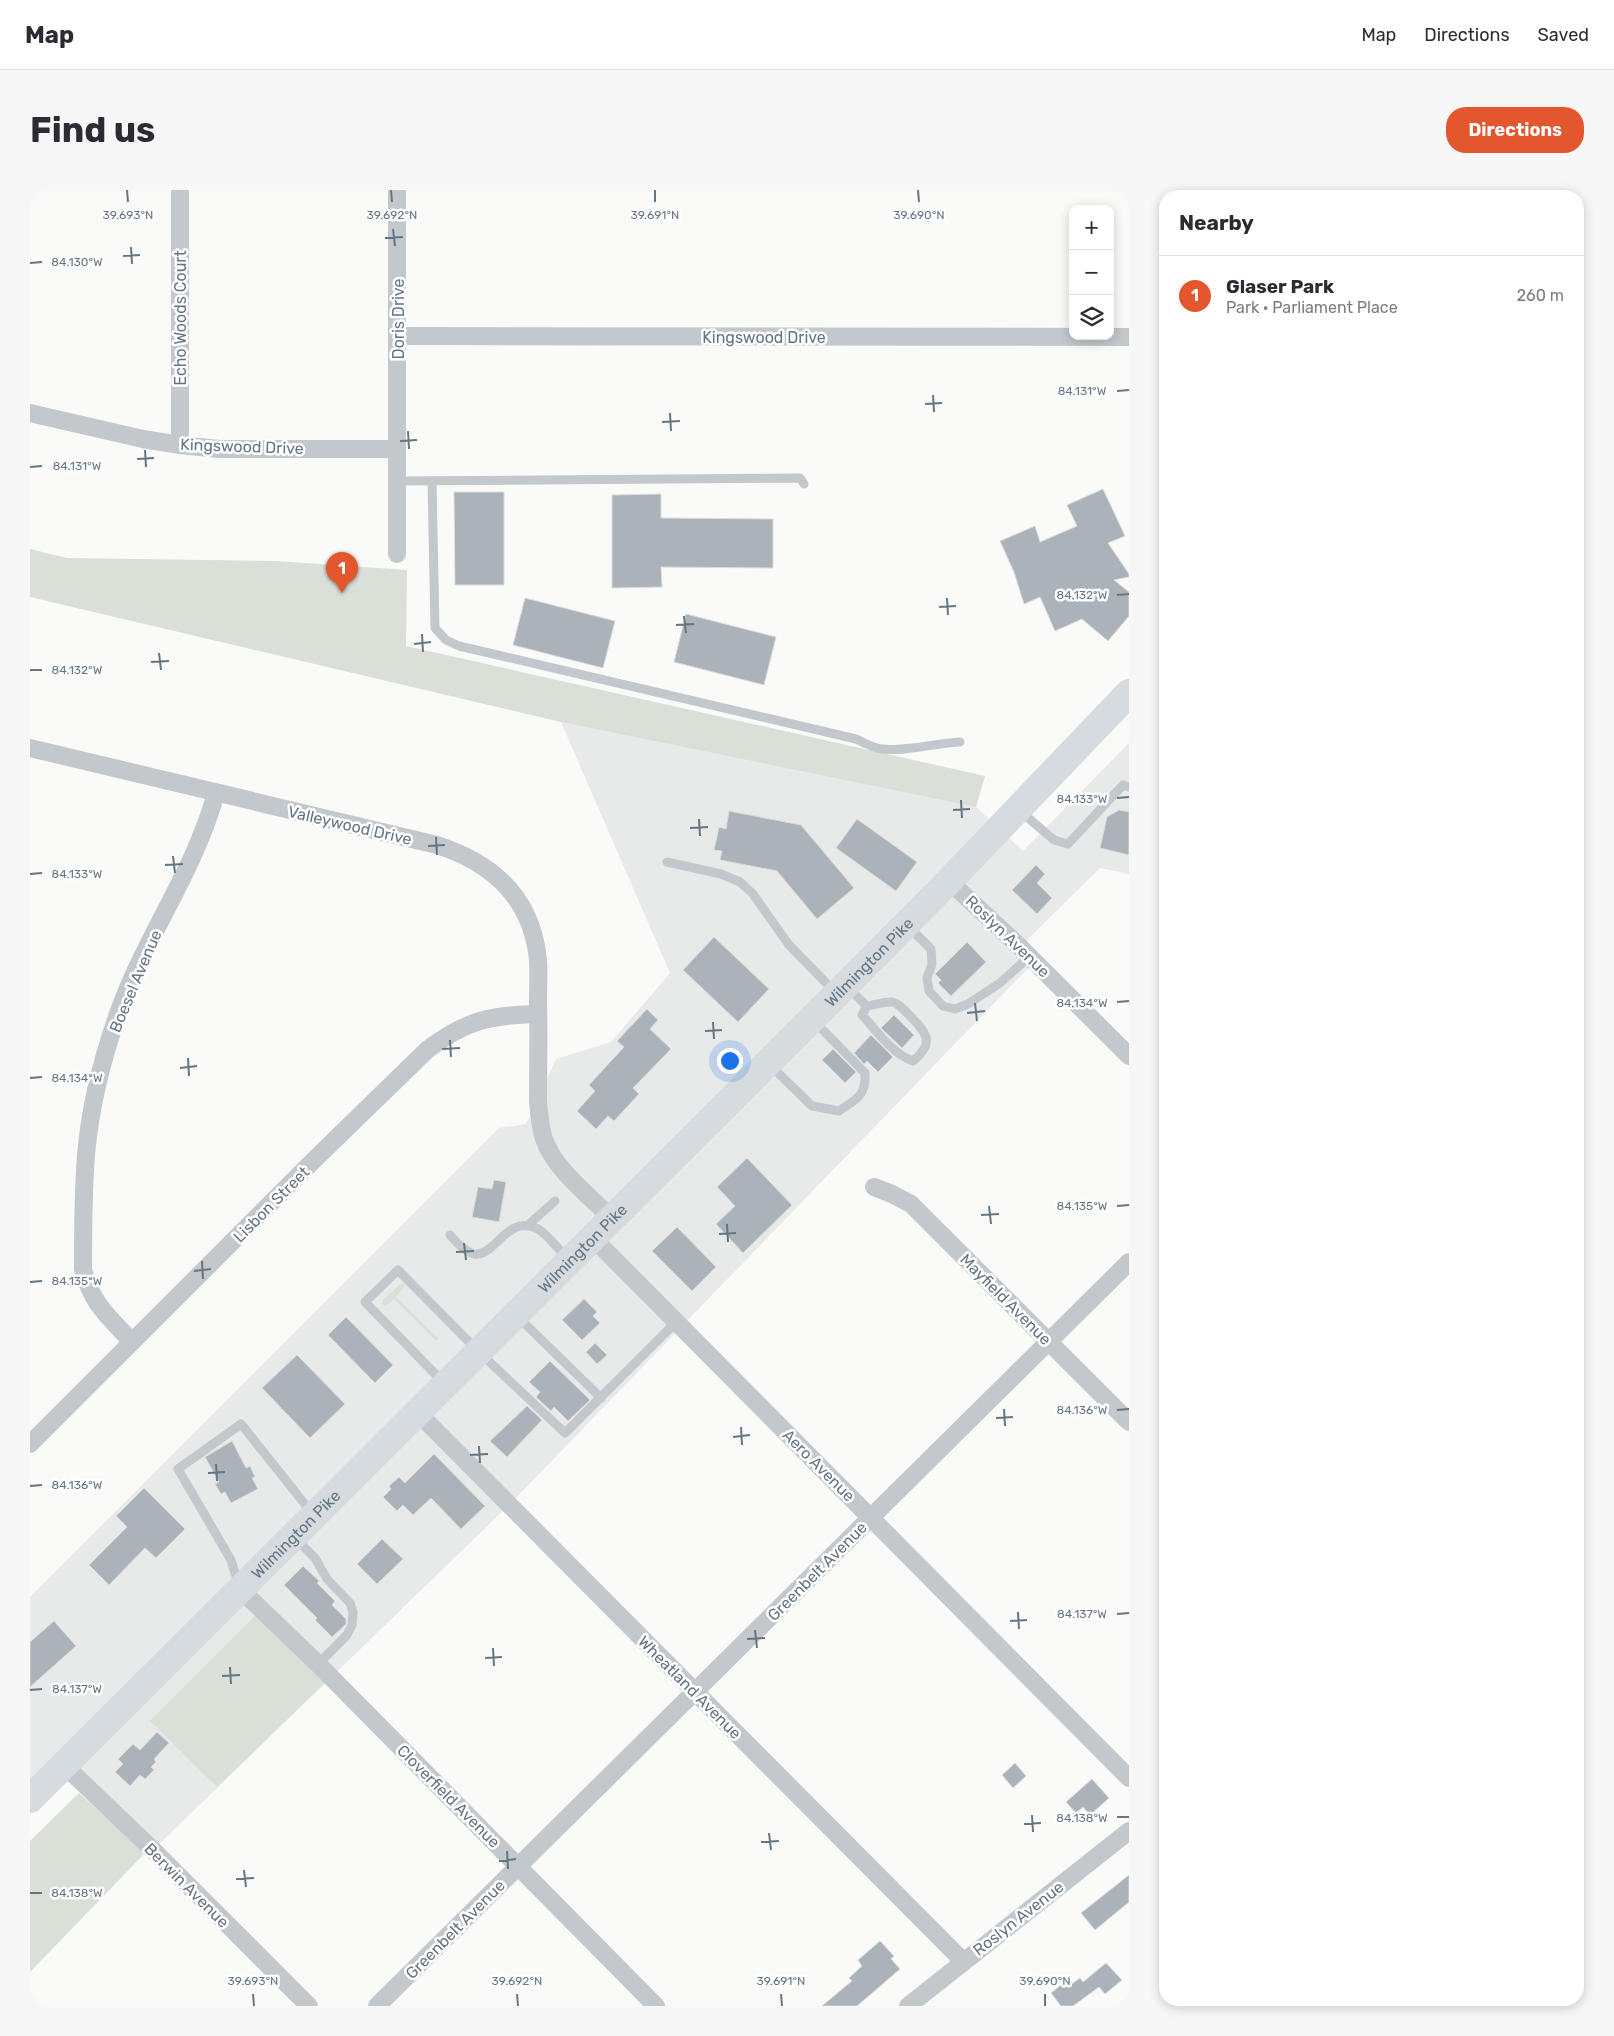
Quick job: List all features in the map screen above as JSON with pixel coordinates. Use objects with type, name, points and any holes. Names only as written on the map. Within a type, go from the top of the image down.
[{"type":"main road","name":"Wilmington Pike","points":[[30,1798],[841,990],[949,881],[1129,693]]},
{"type":"street","name":"Echo Woods Court","points":[[180,190],[180,445]]},
{"type":"street","name":"Doris Drive","points":[[397,190],[397,554]]},
{"type":"street","name":"Kingswood Drive","points":[[398,336],[1129,337]]},
{"type":"street","name":"Kingswood Drive","points":[[30,412],[143,439],[180,445],[219,448],[397,449]]},
{"type":"street","name":"Valleywood Drive","points":[[30,748],[437,845],[460,852],[498,876],[513,893],[524,910],[533,934],[538,960],[538,1101],[539,1120],[544,1140],[556,1162],[612,1219]]},
{"type":"street","name":"Boesel Avenue","points":[[132,1342],[93,1299],[83,1269],[83,1197],[95,1098],[119,1011],[141,959],[206,826],[216,793]]},
{"type":"street","name":"Roslyn Avenue","points":[[949,881],[1030,956],[1129,1056]]},
{"type":"street","name":"Lisbon Street","points":[[30,1444],[427,1050],[444,1037],[465,1025],[482,1019],[506,1015],[538,1014]]},
{"type":"street","name":"Mayfield Avenue","points":[[874,1188],[892,1194],[911,1204],[1129,1422]]},
{"type":"street","name":"Aero Avenue","points":[[592,1237],[1129,1778]]},
{"type":"street","name":"Greenbelt Avenue","points":[[377,2006],[1129,1262]]},
{"type":"street","name":"Wheatland Avenue","points":[[418,1413],[963,1961]]},
{"type":"street","name":"Cloverfield Avenue","points":[[240,1589],[318,1664],[656,2006]]},
{"type":"street","name":"Berwin Avenue","points":[[64,1765],[309,2006]]},
{"type":"street","name":"Roslyn Avenue","points":[[908,2006],[1129,1831]]},
{"type":"lane","points":[[397,481],[800,478],[804,484]]},
{"type":"lane","points":[[432,480],[435,628],[446,640],[468,648],[856,740],[881,749],[914,748],[936,743],[960,742]]},
{"type":"lane","points":[[1018,809],[1054,840],[1068,844],[1123,785],[1129,787]]},
{"type":"lane","points":[[667,862],[722,874],[740,882],[753,894],[789,945],[841,990],[867,1006],[892,1002],[900,1006],[925,1032],[927,1040],[924,1052],[913,1061],[905,1058],[893,1049],[862,1015],[867,1006]]},
{"type":"lane","points":[[906,924],[931,949],[932,964],[927,978],[929,991],[943,1006],[955,1008],[968,1004],[1000,983],[1030,956]]},
{"type":"lane","points":[[768,1063],[812,1106],[839,1112],[862,1096],[865,1073],[812,1019]]},
{"type":"lane","points":[[526,1226],[555,1201]]},
{"type":"lane","points":[[450,1236],[473,1254],[483,1253],[514,1227],[526,1226],[539,1229],[570,1261]]},
{"type":"lane","points":[[446,1384],[365,1302],[398,1270],[479,1352],[565,1433],[677,1322]]},
{"type":"lane","points":[[516,1314],[601,1398]]},
{"type":"lane","points":[[240,1589],[231,1560],[178,1469],[241,1424],[314,1516]]},
{"type":"lane","points":[[293,1536],[315,1558],[327,1579],[350,1603],[353,1612],[352,1626],[347,1635],[318,1664]]},
{"type":"shaded area","points":[[30,549],[67,558],[276,561],[407,570],[406,646],[985,776],[976,807],[561,722],[30,597]]},
{"type":"shaded area","points":[[561,722],[976,807],[1023,851],[1129,743],[1129,874],[1100,868],[1021,946],[1035,961],[509,1505],[153,1850],[64,1765],[30,1799],[30,1597],[499,1128],[526,1124],[556,1059],[611,1042],[670,973]]},
{"type":"shaded area","points":[[402,1283],[406,1285],[396,1297],[439,1339],[435,1340],[394,1299],[385,1306],[382,1304],[383,1300]]},
{"type":"shaded area","points":[[257,1614],[326,1682],[217,1787],[150,1721]]},
{"type":"shaded area","points":[[79,1793],[145,1853],[30,1972],[30,1841]]},
{"type":"building","points":[[1103,489],[1125,536],[1108,543],[1129,574],[1129,577],[1114,580],[1129,592],[1129,616],[1108,641],[1082,619],[1055,631],[1040,597],[1024,604],[1014,572],[1000,541],[1035,526],[1040,542],[1077,526],[1067,505]]},
{"type":"building","points":[[454,492],[504,492],[504,585],[455,585]]},
{"type":"building","points":[[661,494],[661,518],[773,519],[773,568],[661,567],[662,587],[612,588],[612,495]]},
{"type":"building","points":[[525,598],[615,621],[603,668],[513,645]]},
{"type":"building","points":[[686,614],[776,637],[764,685],[674,662]]},
{"type":"building","points":[[1119,810],[1129,812],[1129,855],[1100,848],[1107,817]]},
{"type":"building","points":[[729,811],[801,825],[854,888],[817,919],[777,871],[720,860],[722,851],[714,850],[719,827],[726,829]]},
{"type":"building","points":[[857,819],[917,862],[896,891],[836,848]]},
{"type":"building","points":[[1036,865],[1045,874],[1037,883],[1052,898],[1037,914],[1012,890]]},
{"type":"building","points":[[714,937],[769,989],[738,1022],[683,970]]},
{"type":"building","points":[[967,942],[986,962],[951,996],[938,983],[941,980],[935,974]]},
{"type":"building","points":[[647,1009],[658,1020],[650,1029],[671,1049],[633,1088],[639,1094],[614,1121],[608,1116],[596,1129],[577,1111],[595,1091],[589,1085],[624,1047],[617,1041]]},
{"type":"building","points":[[894,1015],[914,1035],[902,1048],[881,1028]]},
{"type":"building","points":[[871,1035],[893,1057],[878,1072],[867,1061],[864,1064],[854,1053]]},
{"type":"building","points":[[833,1049],[856,1072],[845,1083],[822,1060]]},
{"type":"building","points":[[747,1158],[792,1205],[743,1253],[716,1224],[735,1206],[717,1187]]},
{"type":"building","points":[[494,1180],[506,1182],[499,1222],[472,1217],[478,1187],[492,1189]]},
{"type":"building","points":[[677,1227],[716,1267],[692,1291],[652,1251]]},
{"type":"building","points":[[584,1299],[597,1312],[593,1316],[600,1323],[582,1340],[562,1320]]},
{"type":"building","points":[[346,1317],[393,1365],[375,1383],[328,1335]]},
{"type":"building","points":[[595,1343],[607,1355],[597,1364],[586,1352]]},
{"type":"building","points":[[297,1355],[345,1404],[310,1438],[262,1388]]},
{"type":"building","points":[[550,1361],[590,1400],[568,1421],[554,1407],[551,1411],[536,1397],[540,1392],[529,1382]]},
{"type":"building","points":[[527,1406],[542,1420],[507,1457],[490,1441]]},
{"type":"building","points":[[232,1441],[246,1468],[250,1466],[255,1477],[252,1478],[258,1489],[231,1503],[225,1492],[221,1494],[215,1484],[219,1482],[205,1457]]},
{"type":"building","points":[[434,1454],[485,1506],[461,1529],[431,1498],[413,1515],[403,1505],[397,1511],[383,1497],[391,1489],[389,1486],[399,1477],[405,1483]]},
{"type":"building","points":[[144,1488],[185,1529],[156,1558],[145,1548],[109,1585],[89,1565],[127,1527],[116,1516]]},
{"type":"building","points":[[382,1539],[403,1559],[377,1584],[357,1564]]},
{"type":"building","points":[[303,1566],[319,1581],[317,1583],[335,1601],[332,1605],[346,1619],[346,1624],[332,1637],[315,1620],[317,1618],[284,1585]]},
{"type":"building","points":[[54,1621],[76,1646],[30,1687],[30,1642]]},
{"type":"building","points":[[157,1732],[169,1743],[154,1759],[156,1762],[151,1767],[154,1770],[145,1779],[140,1775],[130,1786],[115,1772],[123,1764],[118,1759],[133,1744],[140,1750]]},
{"type":"building","points":[[1015,1763],[1026,1776],[1013,1788],[1002,1775]]},
{"type":"building","points":[[1092,1779],[1109,1798],[1090,1815],[1083,1807],[1076,1813],[1066,1802]]},
{"type":"building","points":[[1129,1875],[1129,1902],[1095,1930],[1081,1913]]},
{"type":"building","points":[[880,1941],[894,1956],[891,1959],[900,1969],[857,2006],[822,2006],[852,1981],[849,1978],[862,1966],[858,1960]]},
{"type":"building","points":[[1106,1963],[1122,1980],[1105,1994],[1099,1987],[1073,2006],[1061,2006],[1051,1993],[1066,1981],[1069,1986],[1080,1978],[1083,1982]]},
{"type":"place","name":"Glaser Park","points":[[342,593]]}]
